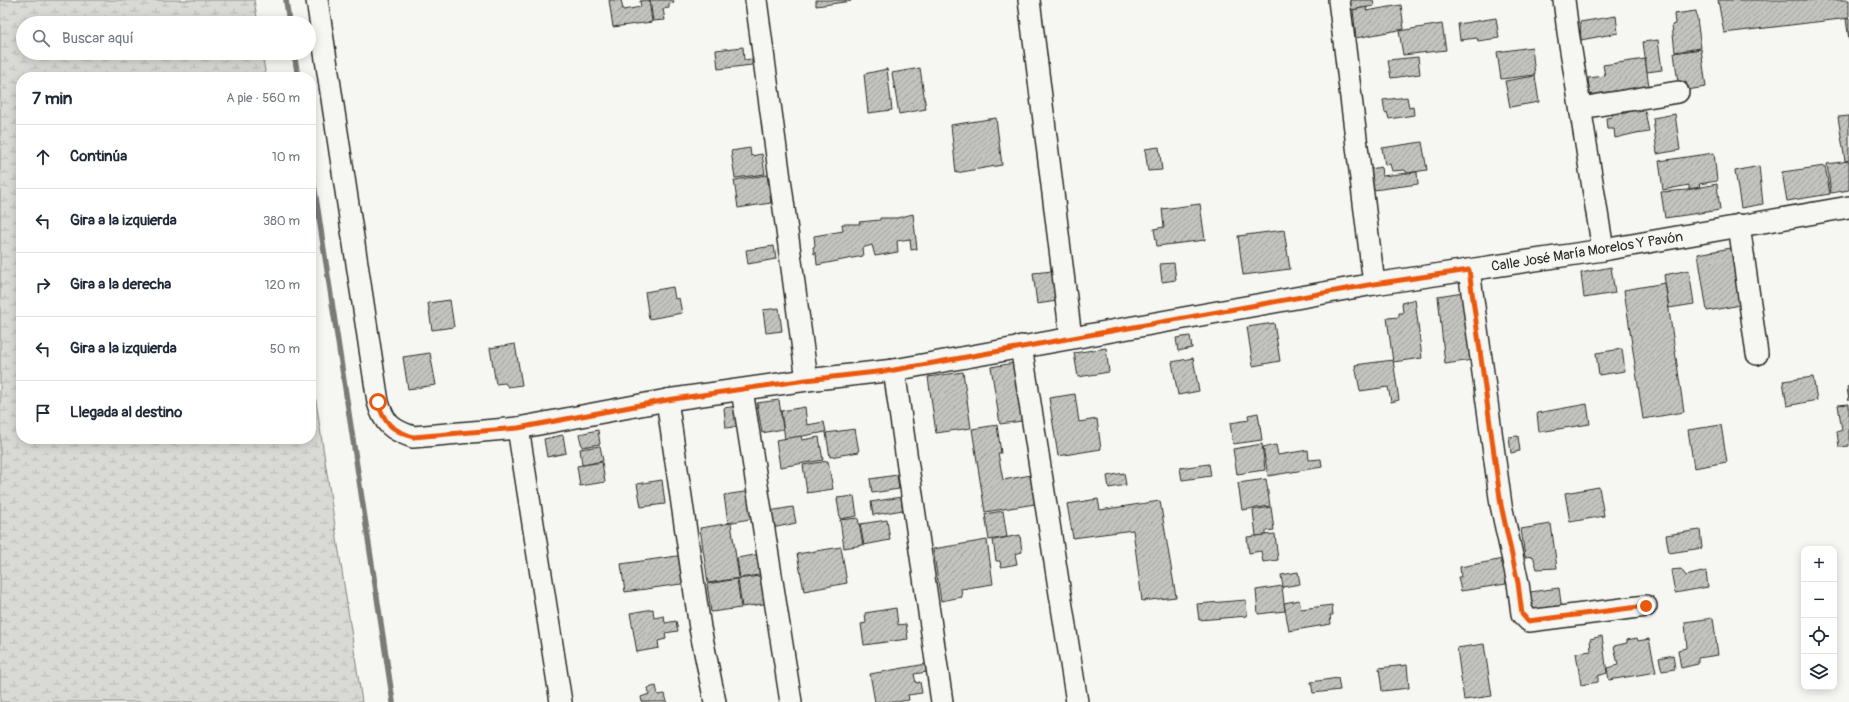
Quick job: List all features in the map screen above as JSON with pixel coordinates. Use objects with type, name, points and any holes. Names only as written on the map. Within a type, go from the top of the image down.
[{"type":"street","name":"Calle José María Morelos Y Pavón","points":[[317,0],[378,402],[381,413],[387,424],[401,433],[413,437],[518,428],[667,400],[806,380],[894,370],[1021,346],[1374,284],[1603,250],[1739,225],[1849,207]]},
{"type":"street","points":[[756,0],[806,380]]},
{"type":"street","points":[[1029,0],[1071,338]]},
{"type":"street","points":[[1339,0],[1374,284]]},
{"type":"street","points":[[1564,0],[1603,250]]},
{"type":"street","points":[[1581,108],[1678,92]]},
{"type":"street","points":[[1739,225],[1757,354]]},
{"type":"street","points":[[1469,270],[1501,505],[1518,583],[1522,614],[1528,621],[1646,606]]},
{"type":"street","points":[[1021,346],[1077,702]]},
{"type":"street","points":[[894,370],[942,702]]},
{"type":"street","points":[[742,390],[791,702]]},
{"type":"street","points":[[667,400],[700,628],[714,702]]},
{"type":"street","points":[[518,428],[561,702]]},
{"type":"green space","points":[[0,0],[254,0],[257,16],[16,16],[16,60],[263,60],[265,72],[16,72],[16,444],[316,444],[316,402],[362,702],[0,702]]},
{"type":"building","points":[[609,0],[621,0],[623,10],[641,7],[640,1],[649,0],[652,22],[613,27]]},
{"type":"building","points":[[650,0],[673,0],[674,3],[669,4],[669,8],[663,9],[665,20],[653,21]]},
{"type":"building","points":[[816,0],[851,0],[851,1],[816,6]]},
{"type":"building","points":[[1350,0],[1373,0],[1374,6],[1351,10]]},
{"type":"building","points":[[1718,0],[1849,0],[1849,18],[1724,33]]},
{"type":"building","points":[[1401,5],[1404,29],[1356,38],[1353,10],[1367,7],[1366,11]]},
{"type":"building","points":[[1696,11],[1701,48],[1675,52],[1672,25],[1675,24],[1674,14]]},
{"type":"building","points":[[1616,16],[1618,33],[1581,40],[1580,22]]},
{"type":"building","points":[[1496,18],[1499,38],[1478,41],[1477,38],[1460,40],[1458,24]]},
{"type":"building","points":[[1846,19],[1849,19],[1849,40]]},
{"type":"building","points":[[1442,24],[1446,50],[1403,55],[1399,31]]},
{"type":"building","points":[[1658,40],[1662,70],[1647,72],[1643,42]]},
{"type":"building","points":[[743,47],[744,60],[752,59],[752,65],[718,69],[716,50]]},
{"type":"building","points":[[1532,47],[1535,75],[1501,79],[1497,52]]},
{"type":"building","points":[[1701,49],[1706,87],[1687,90],[1686,82],[1678,83],[1674,53]]},
{"type":"building","points":[[1418,57],[1420,74],[1391,78],[1388,60]]},
{"type":"building","points":[[1645,59],[1649,86],[1590,95],[1588,78],[1605,76],[1603,65]]},
{"type":"building","points":[[920,68],[926,109],[899,114],[892,73]]},
{"type":"building","points":[[887,69],[892,110],[868,113],[864,74]]},
{"type":"building","points":[[1535,76],[1539,102],[1510,107],[1505,81]]},
{"type":"building","points":[[1407,97],[1409,108],[1413,107],[1414,115],[1389,119],[1387,112],[1385,113],[1383,100]]},
{"type":"building","points":[[1635,110],[1636,112],[1645,111],[1649,132],[1636,133],[1615,138],[1614,129],[1607,129],[1606,118],[1612,117],[1612,114],[1622,112],[1622,114]]},
{"type":"building","points":[[1675,114],[1680,150],[1657,154],[1653,118]]},
{"type":"building","points":[[1849,116],[1849,160],[1845,161],[1838,117]]},
{"type":"building","points":[[996,118],[1002,165],[956,173],[951,125]]},
{"type":"building","points":[[1422,142],[1427,170],[1407,173],[1405,170],[1392,171],[1390,164],[1385,165],[1382,148]]},
{"type":"building","points":[[1159,147],[1162,170],[1148,171],[1145,149]]},
{"type":"building","points":[[750,148],[751,156],[762,154],[765,174],[735,178],[731,151]]},
{"type":"building","points":[[1714,153],[1717,181],[1699,184],[1700,187],[1689,189],[1689,185],[1663,190],[1659,161]]},
{"type":"building","points":[[1849,161],[1849,190],[1831,193],[1827,164]]},
{"type":"building","points":[[1759,166],[1763,204],[1741,208],[1735,171]]},
{"type":"building","points":[[1825,166],[1830,194],[1787,201],[1782,172]]},
{"type":"building","points":[[1381,167],[1382,176],[1417,172],[1418,184],[1374,190],[1371,169]]},
{"type":"building","points":[[767,175],[771,203],[738,208],[734,180]]},
{"type":"building","points":[[1717,184],[1720,210],[1665,218],[1661,192],[1687,190]]},
{"type":"building","points":[[1200,204],[1205,240],[1157,246],[1154,229],[1164,227],[1162,209]]},
{"type":"building","points":[[913,214],[917,249],[911,250],[910,239],[897,241],[898,252],[875,256],[872,245],[862,248],[863,256],[817,265],[816,253],[814,254],[813,247],[815,246],[814,236],[843,231],[842,224],[860,224],[859,222],[880,220],[880,218],[897,218]]},
{"type":"building","points":[[1284,230],[1290,269],[1243,275],[1238,236]]},
{"type":"building","points":[[774,246],[776,259],[748,264],[746,250]]},
{"type":"building","points":[[1731,248],[1741,305],[1707,311],[1698,254]]},
{"type":"building","points":[[1174,263],[1176,280],[1162,282],[1160,264]]},
{"type":"building","points":[[1611,267],[1615,293],[1584,298],[1581,273]]},
{"type":"building","points":[[1689,270],[1694,304],[1669,308],[1664,275]]},
{"type":"building","points":[[1053,271],[1057,301],[1037,304],[1033,273]]},
{"type":"building","points":[[1665,283],[1684,412],[1643,419],[1624,290]]},
{"type":"building","points":[[673,287],[675,299],[679,298],[682,313],[649,319],[645,292]]},
{"type":"building","points":[[1463,292],[1472,360],[1445,364],[1438,296]]},
{"type":"building","points":[[1415,299],[1422,358],[1393,362],[1387,318],[1399,317],[1399,313],[1403,313],[1402,303]]},
{"type":"building","points":[[450,300],[454,327],[432,330],[428,303]]},
{"type":"building","points":[[779,308],[782,331],[766,333],[763,310]]},
{"type":"building","points":[[1274,323],[1280,361],[1253,366],[1247,327]]},
{"type":"building","points":[[1190,336],[1192,348],[1178,351],[1176,338]]},
{"type":"building","points":[[515,344],[522,385],[508,387],[505,383],[496,384],[490,348]]},
{"type":"building","points":[[1106,348],[1109,372],[1078,377],[1074,353]]},
{"type":"building","points":[[1622,349],[1625,371],[1599,375],[1596,353]]},
{"type":"building","points":[[430,353],[436,385],[408,389],[403,357]]},
{"type":"building","points":[[1193,358],[1199,391],[1178,395],[1172,362]]},
{"type":"building","points":[[1393,360],[1399,400],[1391,402],[1388,387],[1360,391],[1355,365]]},
{"type":"building","points":[[1020,362],[1029,420],[1000,424],[991,367]]},
{"type":"building","points":[[963,372],[971,428],[936,433],[928,377]]},
{"type":"building","points":[[1813,377],[1817,400],[1787,406],[1783,381]]},
{"type":"building","points":[[1849,386],[1849,401],[1847,387]]},
{"type":"building","points":[[1075,394],[1079,422],[1097,419],[1101,449],[1058,456],[1049,398]]},
{"type":"building","points":[[779,400],[783,429],[762,433],[757,403]]},
{"type":"building","points":[[1587,404],[1590,424],[1539,432],[1537,413]]},
{"type":"building","points":[[1849,404],[1849,446],[1839,447],[1837,432],[1842,430],[1838,405]]},
{"type":"building","points":[[737,406],[740,426],[726,428],[724,408]]},
{"type":"building","points":[[805,407],[807,425],[824,422],[826,432],[785,439],[781,411]]},
{"type":"building","points":[[1258,413],[1262,440],[1233,444],[1230,423],[1249,420],[1248,415]]},
{"type":"building","points":[[997,425],[1001,453],[998,453],[1003,480],[1031,475],[1035,504],[985,512],[972,429]]},
{"type":"building","points":[[1721,425],[1727,462],[1694,468],[1688,430]]},
{"type":"building","points":[[855,429],[859,452],[830,457],[826,433]]},
{"type":"building","points":[[598,430],[600,444],[582,447],[579,434]]},
{"type":"building","points":[[563,435],[566,453],[547,457],[544,439]]},
{"type":"building","points":[[801,436],[802,440],[819,437],[823,460],[780,467],[776,440]]},
{"type":"building","points":[[1518,436],[1520,451],[1511,453],[1509,437]]},
{"type":"building","points":[[1262,444],[1265,470],[1237,474],[1233,449]]},
{"type":"building","points":[[1276,445],[1278,455],[1308,450],[1309,460],[1321,459],[1322,467],[1268,476],[1263,447]]},
{"type":"building","points":[[600,446],[603,461],[582,465],[580,449]]},
{"type":"building","points":[[828,461],[833,489],[807,493],[803,465]]},
{"type":"building","points":[[602,462],[605,482],[580,486],[577,466]]},
{"type":"building","points":[[1209,464],[1211,476],[1182,480],[1180,468]]},
{"type":"building","points":[[1124,473],[1126,485],[1109,488],[1107,476]]},
{"type":"building","points":[[897,475],[899,489],[872,493],[870,479]]},
{"type":"building","points":[[1266,479],[1270,506],[1242,510],[1238,483]]},
{"type":"building","points":[[662,480],[665,504],[641,507],[637,484]]},
{"type":"building","points":[[1599,487],[1604,516],[1570,522],[1565,493]]},
{"type":"building","points":[[751,491],[755,518],[728,523],[724,495]]},
{"type":"building","points":[[854,496],[857,516],[840,519],[837,498]]},
{"type":"building","points":[[901,497],[903,510],[873,515],[871,502]]},
{"type":"building","points":[[1098,499],[1100,510],[1160,501],[1176,597],[1142,601],[1133,530],[1073,538],[1067,504]]},
{"type":"building","points":[[793,507],[796,523],[772,528],[769,511]]},
{"type":"building","points":[[1271,507],[1274,530],[1266,531],[1266,535],[1256,536],[1253,510]]},
{"type":"building","points":[[1003,511],[1007,537],[989,540],[985,514]]},
{"type":"building","points":[[858,518],[863,545],[844,548],[840,520]]},
{"type":"building","points":[[887,520],[890,540],[864,545],[860,524]]},
{"type":"building","points":[[731,523],[739,578],[708,583],[700,528]]},
{"type":"building","points":[[1551,524],[1557,568],[1537,569],[1533,556],[1525,557],[1521,529]]},
{"type":"building","points":[[1700,530],[1702,548],[1669,553],[1666,535]]},
{"type":"building","points":[[1275,534],[1278,560],[1263,562],[1261,551],[1249,553],[1247,537]]},
{"type":"building","points":[[1020,535],[1022,552],[1015,554],[1017,564],[1001,567],[1000,561],[996,561],[993,540]]},
{"type":"building","points":[[987,540],[993,584],[961,589],[962,597],[941,601],[933,549]]},
{"type":"building","points":[[841,547],[847,583],[804,591],[797,554]]},
{"type":"building","points":[[761,554],[764,574],[740,578],[737,558]]},
{"type":"building","points":[[684,555],[688,583],[625,592],[621,564]]},
{"type":"building","points":[[1504,559],[1506,584],[1461,591],[1458,577],[1461,577],[1460,567]]},
{"type":"building","points":[[1681,569],[1686,576],[1706,571],[1708,587],[1675,593],[1671,570]]},
{"type":"building","points":[[1298,572],[1300,584],[1283,587],[1281,575]]},
{"type":"building","points":[[766,575],[770,603],[742,607],[738,579]]},
{"type":"building","points":[[737,579],[741,608],[711,612],[707,584]]},
{"type":"building","points":[[1282,586],[1285,611],[1258,614],[1256,590]]},
{"type":"building","points":[[1559,588],[1562,611],[1534,615],[1530,592]]},
{"type":"building","points":[[1246,600],[1247,616],[1199,620],[1197,604]]},
{"type":"building","points":[[1299,600],[1301,609],[1332,605],[1333,615],[1330,615],[1331,624],[1289,631],[1284,603]]},
{"type":"building","points":[[896,608],[898,625],[906,624],[908,639],[864,645],[861,624],[866,623],[865,613]]},
{"type":"building","points":[[653,609],[654,618],[664,616],[665,623],[676,621],[678,631],[665,633],[666,639],[658,641],[659,648],[637,652],[630,613]]},
{"type":"building","points":[[1713,618],[1718,655],[1698,658],[1698,664],[1681,668],[1678,650],[1687,648],[1685,622]]},
{"type":"building","points":[[1602,636],[1607,673],[1598,676],[1598,682],[1581,685],[1576,653],[1591,651],[1590,639]]},
{"type":"building","points":[[1637,638],[1638,641],[1649,639],[1656,672],[1609,680],[1607,668],[1618,665],[1614,646],[1627,643],[1627,640]]},
{"type":"building","points":[[1484,644],[1492,696],[1464,700],[1457,648]]},
{"type":"building","points":[[1673,655],[1675,669],[1662,671],[1659,658]]},
{"type":"building","points":[[926,664],[927,672],[914,674],[916,683],[920,682],[922,693],[908,695],[909,700],[896,702],[875,702],[870,674]]},
{"type":"building","points":[[1407,665],[1409,688],[1382,691],[1379,668]]},
{"type":"building","points":[[1338,678],[1340,690],[1313,693],[1311,682]]},
{"type":"building","points":[[656,686],[658,695],[665,694],[667,702],[642,702],[641,697],[649,694],[648,688]]},
{"type":"waterway","points":[[286,0],[288,16]]},
{"type":"waterway","points":[[295,60],[297,72]]},
{"type":"waterway","points":[[316,198],[393,702]]},
{"type":"route","points":[[378,402],[381,413],[387,424],[401,433],[413,437],[518,428],[667,400],[806,380],[894,370],[1021,346],[1374,284],[1469,270],[1501,505],[1518,583],[1522,614],[1528,621],[1547,617],[1574,616],[1646,606]]}]
